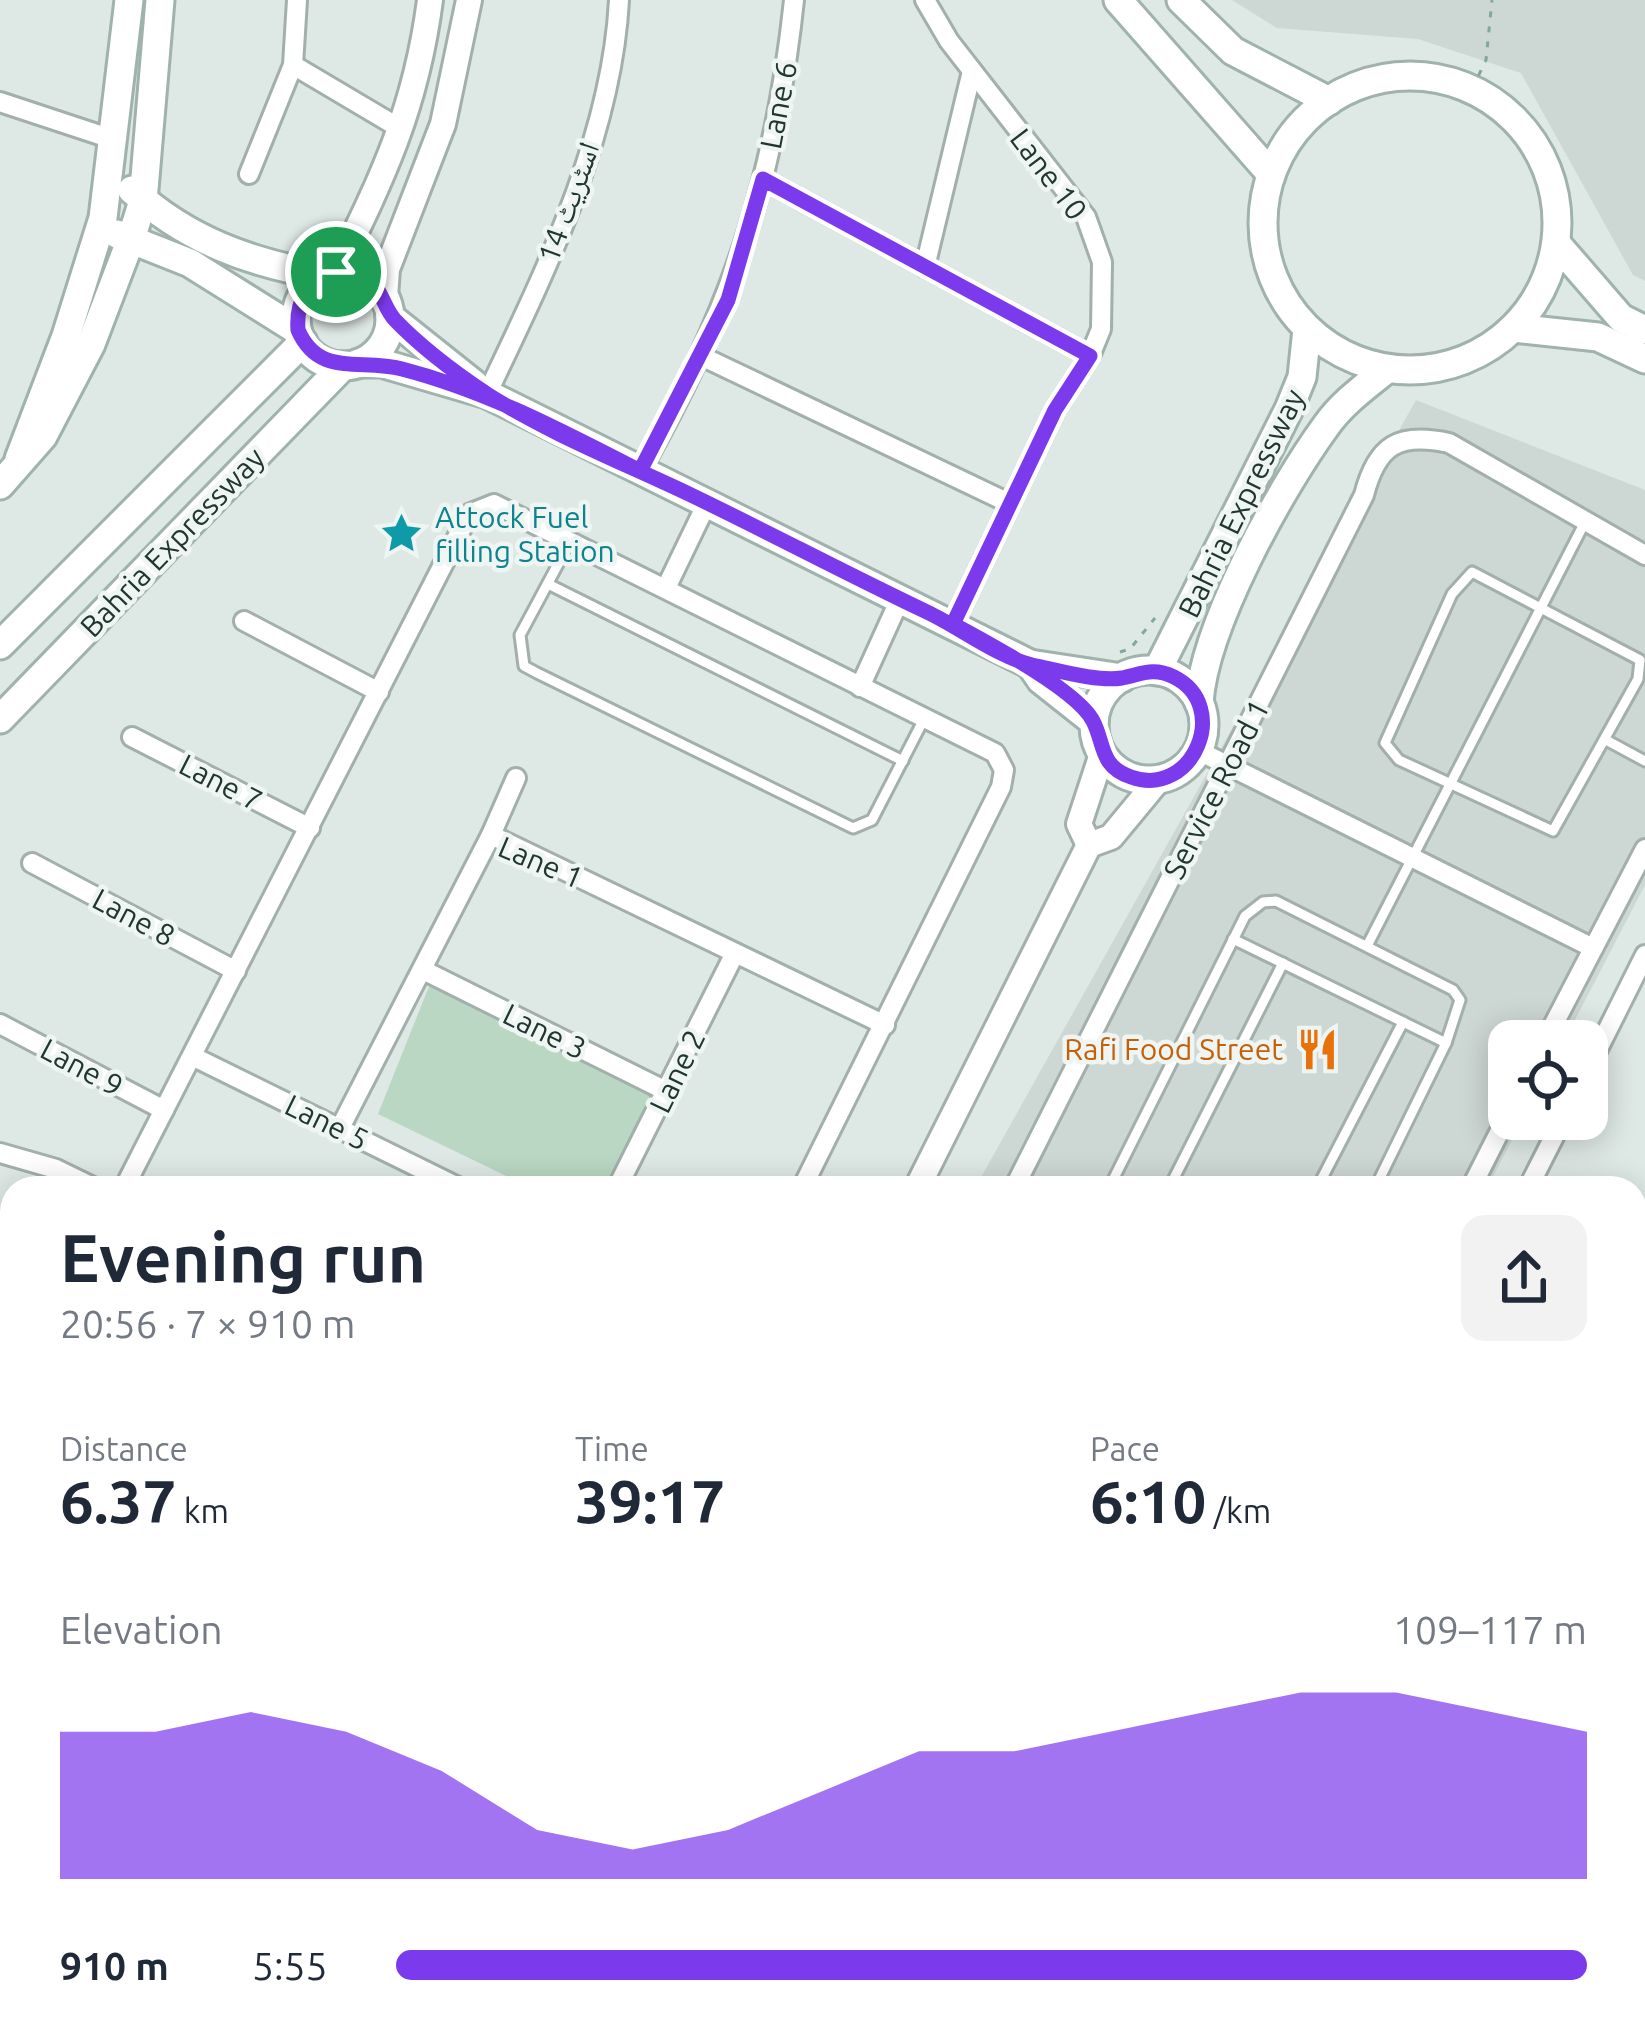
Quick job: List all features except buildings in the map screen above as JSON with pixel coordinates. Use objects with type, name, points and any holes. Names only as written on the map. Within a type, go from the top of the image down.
[{"type":"main road","points":[[9,474],[67,337],[99,229],[111,171],[129,0]]},
{"type":"main road","points":[[9,474],[44,436],[91,344],[131,239],[143,201],[160,0]]},
{"type":"main road","points":[[1118,0],[1271,174]]},
{"type":"main road","points":[[1181,0],[1234,51],[1329,100]]},
{"type":"main road","points":[[1399,76],[1437,78],[1472,89],[1504,109],[1530,136],[1547,169],[1557,206],[1556,243],[1542,289],[1514,328],[1455,364],[1388,369],[1331,348],[1289,308],[1267,257],[1264,201],[1271,174],[1295,133],[1329,100],[1363,84],[1399,76]]},
{"type":"main road","points":[[111,171],[143,201],[224,250],[373,282],[388,307],[487,394]]},
{"type":"main road","points":[[99,229],[131,239],[246,293],[300,336],[320,359],[381,363],[487,394],[1030,664],[1122,678],[1157,671],[1182,682],[1198,703],[1203,727],[1197,750],[1181,769],[1159,779],[1131,777],[1102,754],[1094,722],[1106,692],[1122,678]]},
{"type":"main road","points":[[1556,243],[1621,318],[1645,330]]},
{"type":"main road","points":[[300,336],[299,304],[329,274]]},
{"type":"main road","points":[[351,364],[382,345],[388,307]]},
{"type":"main road","points":[[1514,328],[1598,337],[1645,359]]},
{"type":"main road","name":"Bahria Expressway","points":[[1157,671],[1289,409],[1302,376],[1307,329]]},
{"type":"main road","name":"Bahria Expressway","points":[[0,645],[300,336]]},
{"type":"main road","name":"Bahria Expressway","points":[[0,719],[351,364]]},
{"type":"main road","name":"Bahria Expressway","points":[[1198,703],[1205,657],[1282,496],[1328,423],[1388,369]]},
{"type":"main road","points":[[1030,664],[1041,680],[1094,722]]},
{"type":"street","points":[[249,174],[292,65],[297,0]]},
{"type":"street","points":[[329,274],[398,147],[423,54],[430,0]]},
{"type":"street","points":[[388,307],[387,269],[443,124],[469,0]]},
{"type":"street","name":"اسٹریٹ 14","points":[[487,394],[535,294],[592,142],[620,0]]},
{"type":"street","name":"Lane 6","points":[[640,471],[728,300],[784,94],[794,0]]},
{"type":"street","name":"Lane 10","points":[[926,0],[972,70],[1086,218],[1102,262],[1100,329],[1090,356],[1055,410],[953,624]]},
{"type":"street","points":[[292,65],[401,129]]},
{"type":"street","points":[[926,267],[972,70]]},
{"type":"street","points":[[0,102],[115,140]]},
{"type":"street","points":[[763,179],[1090,356]]},
{"type":"street","points":[[701,356],[1009,503]]},
{"type":"street","name":"Service Road 1","points":[[1020,1176],[1364,495],[1371,466],[1392,444],[1422,437],[1448,442],[1585,522]]},
{"type":"street","points":[[665,588],[707,503]]},
{"type":"street","points":[[130,1176],[469,514],[494,504],[995,753],[1004,770],[1001,787],[808,1176]]},
{"type":"street","points":[[1585,522],[1645,555]]},
{"type":"street","points":[[860,687],[901,599]]},
{"type":"street","points":[[244,621],[379,692]]},
{"type":"street","name":"Lane 7","points":[[132,737],[310,828]]},
{"type":"street","points":[[1197,750],[1593,948]]},
{"type":"street","points":[[1089,845],[1079,824],[1102,754]]},
{"type":"street","points":[[491,836],[516,778]]},
{"type":"street","points":[[923,1176],[1089,845],[1111,837],[1159,779]]},
{"type":"street","name":"Lane 1","points":[[340,1128],[491,836],[885,1025]]},
{"type":"street","points":[[1556,1020],[1645,849]]},
{"type":"street","name":"Lane 8","points":[[32,863],[236,970]]},
{"type":"street","name":"Lane 2","points":[[623,1176],[735,953]]},
{"type":"street","points":[[1608,1030],[1644,960]]},
{"type":"street","name":"Lane 3","points":[[423,970],[668,1092]]},
{"type":"street","name":"Lane 9","points":[[0,1024],[164,1110]]},
{"type":"street","name":"Lane 5","points":[[194,1057],[433,1176]]},
{"type":"street","points":[[1477,1176],[1495,1140]]},
{"type":"street","points":[[1534,1176],[1552,1140]]},
{"type":"street","points":[[0,1153],[70,1176]]},
{"type":"lane","points":[[1368,944],[1454,787],[1585,522]]},
{"type":"lane","points":[[572,539],[520,635],[524,666],[537,674],[853,828],[872,820],[924,719]]},
{"type":"lane","points":[[1472,572],[1542,608],[1640,660],[1638,679],[1553,831],[1400,760],[1385,743],[1452,594],[1472,572]]},
{"type":"lane","points":[[548,584],[903,761]]},
{"type":"lane","points":[[1606,740],[1645,760]]},
{"type":"lane","points":[[1115,1176],[1233,939],[1253,907],[1276,901],[1453,990],[1460,1011],[1381,1176]]},
{"type":"lane","points":[[1233,939],[1446,1043]]},
{"type":"lane","points":[[1175,1176],[1283,963]]},
{"type":"lane","points":[[1323,1176],[1403,1022]]},
{"type":"path","points":[[1472,89],[1486,60],[1492,0]]},
{"type":"shaded area","points":[[1232,0],[1645,0],[1645,281],[1633,275],[1521,73],[1418,39],[1277,28]]},
{"type":"shaded area","points":[[1416,400],[1645,490],[1645,885],[1575,1020],[1488,1020],[1488,1140],[1512,1140],[1493,1176],[982,1176]]},
{"type":"green space","points":[[432,979],[662,1096],[621,1176],[506,1176],[378,1114]]},
{"type":"place","name":"Attock Fuel filling Station","points":[[401,534]]},
{"type":"place","name":"Rafi Food Street","points":[[1317,1049]]},
{"type":"route","points":[[336,272],[322,275],[299,304],[298,330],[310,352],[320,359],[343,366],[381,363],[487,394],[640,471],[679,404],[728,300],[763,179],[1090,356],[1055,410],[953,624],[1030,664],[1041,680],[1077,705],[1094,722],[1102,754],[1122,773],[1150,780],[1167,777],[1188,764],[1197,750],[1203,727],[1198,703],[1192,691],[1170,675],[1139,671],[1122,678],[1096,676],[1030,664],[953,624],[640,471],[487,394],[390,317],[385,297],[373,282],[356,273],[336,272]]}]
